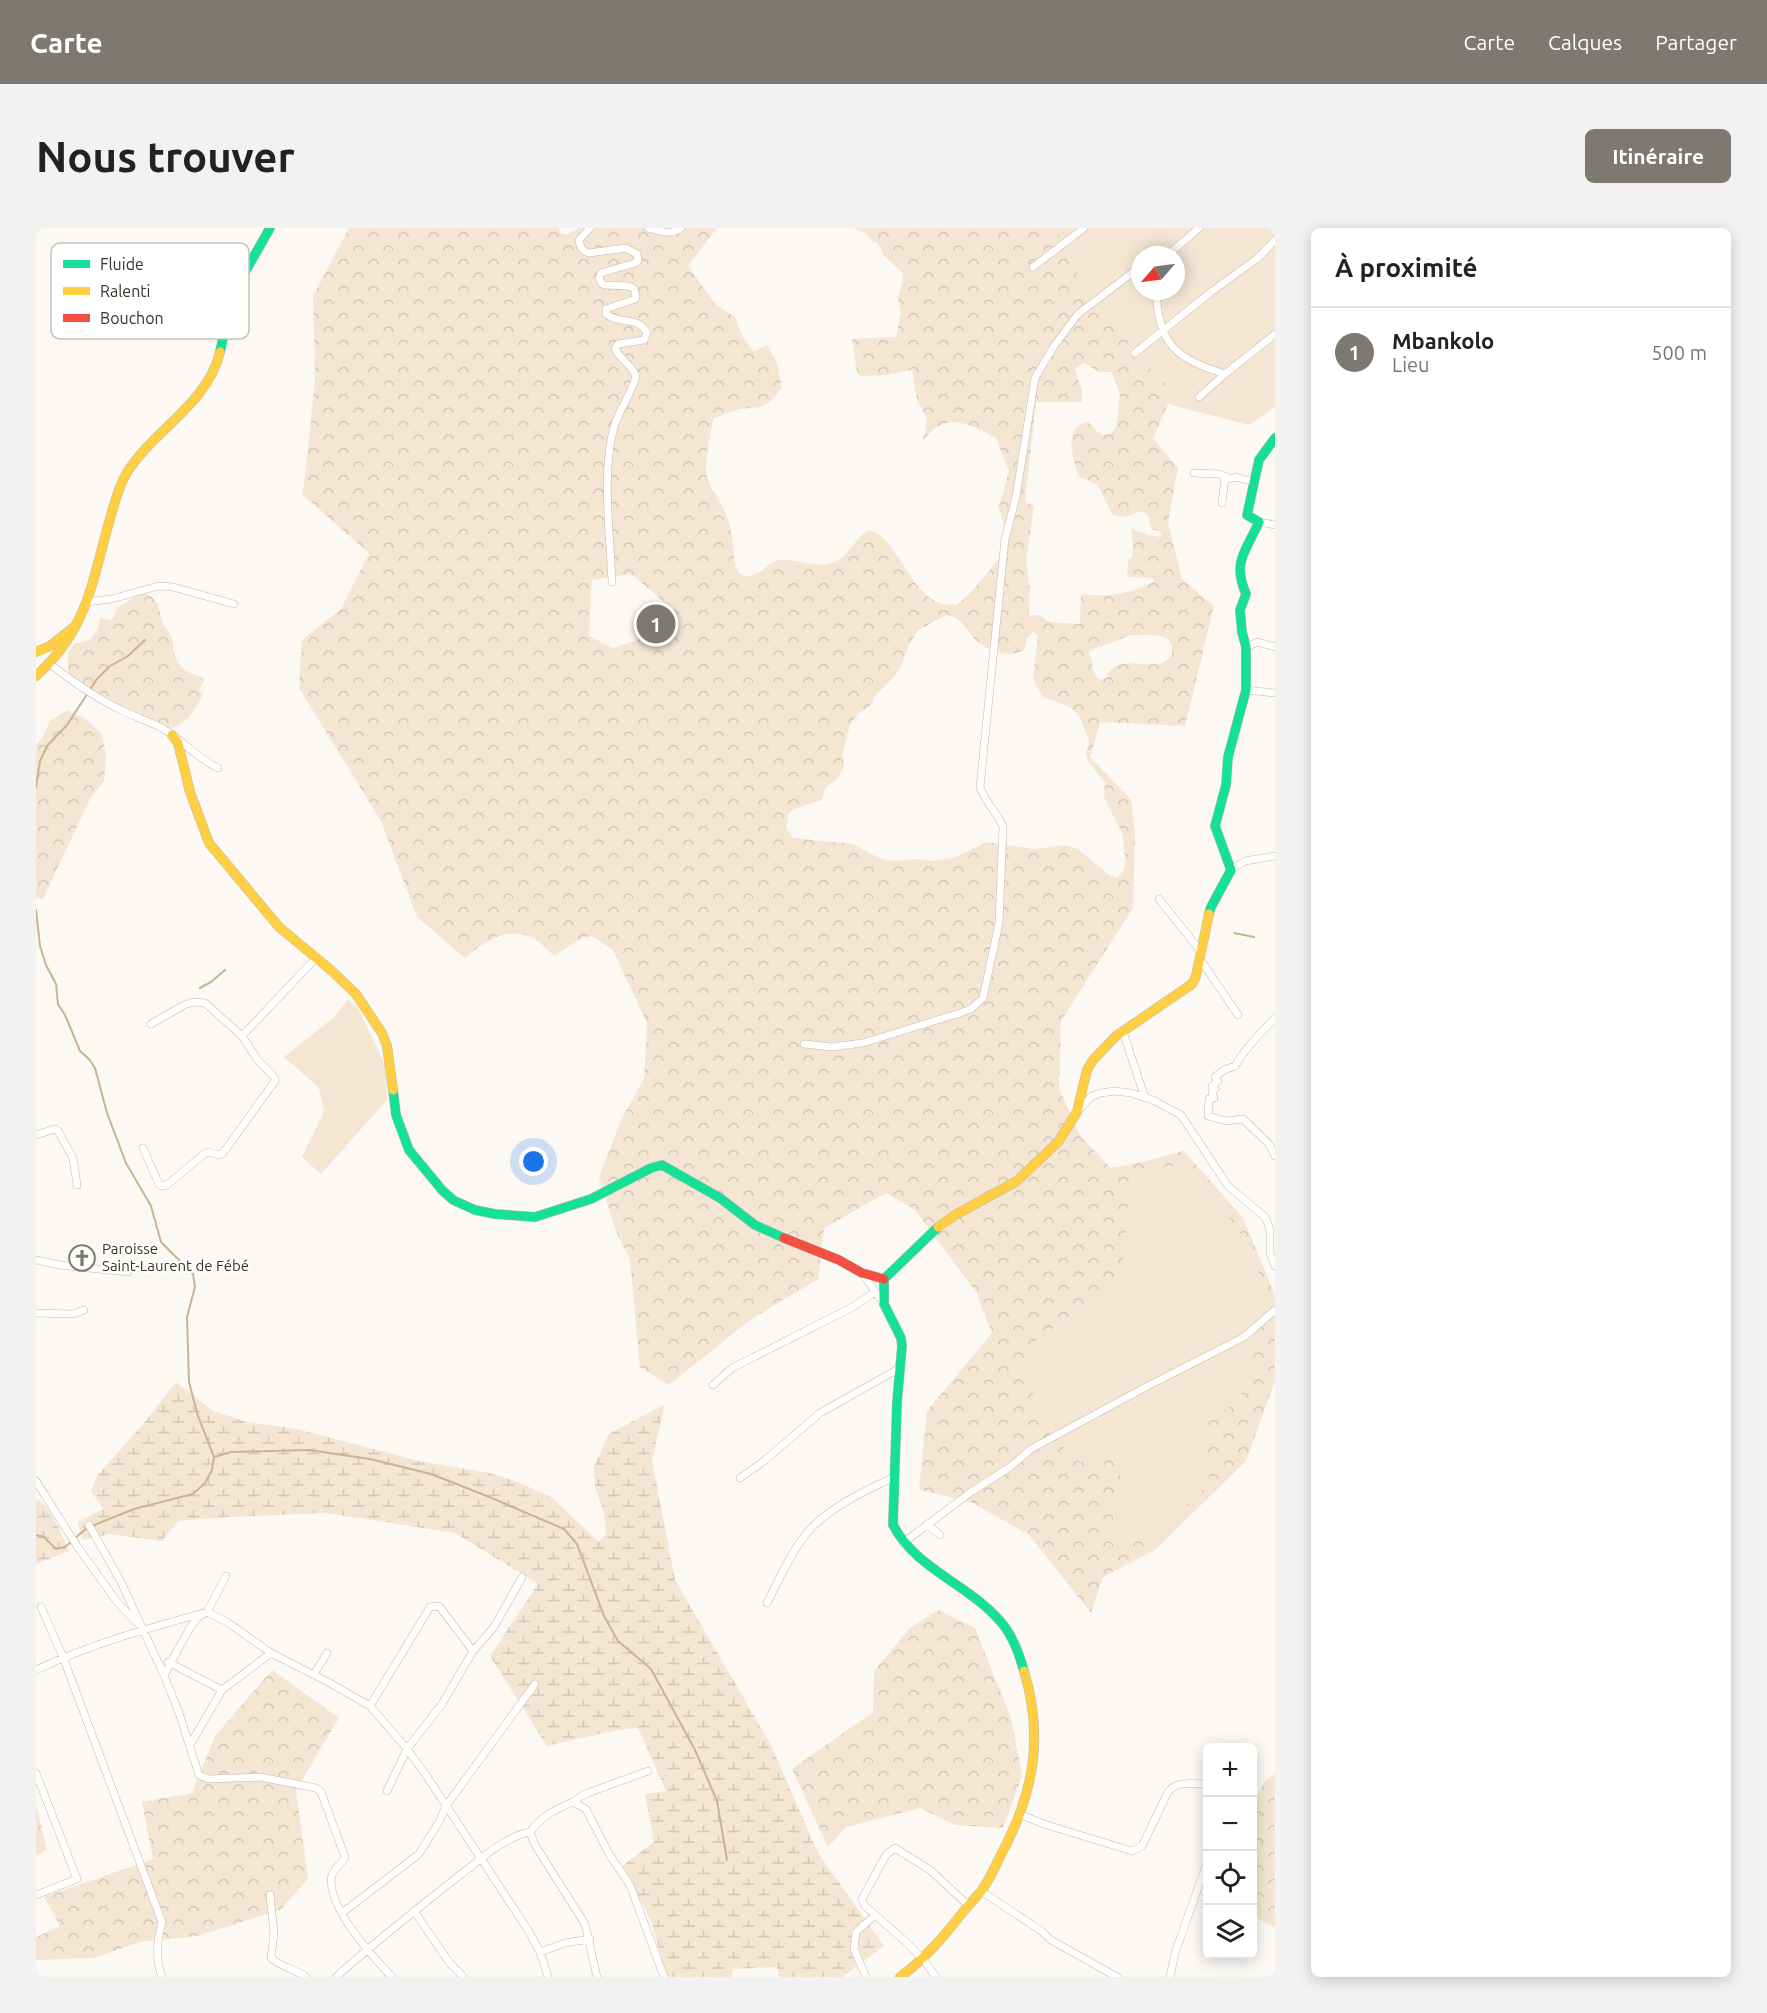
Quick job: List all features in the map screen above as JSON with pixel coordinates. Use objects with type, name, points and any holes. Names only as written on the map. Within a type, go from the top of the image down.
[{"type":"street","points":[[249,265],[270,228]]},
{"type":"street","points":[[590,228],[579,240],[581,249],[584,251],[589,253],[626,248],[637,254],[636,263],[601,273],[599,278],[605,285],[629,286],[634,289],[636,296],[634,299],[606,309],[606,314],[610,318],[632,320],[643,326],[647,333],[644,340],[618,344],[615,349],[633,369],[636,377],[629,398],[616,422],[610,444],[608,492],[612,582]]},
{"type":"street","points":[[648,228],[670,232],[681,228]]},
{"type":"street","points":[[1033,267],[1084,228]]},
{"type":"street","points":[[1178,246],[1199,228]]},
{"type":"street","points":[[1136,353],[1265,252],[1275,240]]},
{"type":"street","points":[[804,1044],[832,1047],[863,1043],[971,1009],[983,998],[999,922],[1003,827],[996,812],[983,796],[980,787],[1005,539],[1016,497],[1035,378],[1054,346],[1078,314],[1131,274]]},
{"type":"street","points":[[1157,300],[1158,317],[1163,332],[1175,350],[1189,361],[1225,374]]},
{"type":"street","points":[[1199,397],[1275,334]]},
{"type":"street","points":[[36,675],[50,664],[69,641],[79,624],[117,496],[126,475],[144,450],[193,400],[210,378],[223,339]]},
{"type":"street","points":[[1275,438],[1258,460],[1247,515],[1259,522],[1275,525]]},
{"type":"street","points":[[1194,473],[1225,476],[1230,479],[1236,477],[1254,482]]},
{"type":"street","points":[[1222,503],[1225,476]]},
{"type":"street","points":[[1231,870],[1215,826],[1226,785],[1228,757],[1246,690],[1246,647],[1240,610],[1246,594],[1240,580],[1239,564],[1259,522]]},
{"type":"street","points":[[86,602],[112,599],[158,586],[173,587],[234,604]]},
{"type":"street","points":[[36,652],[50,646],[79,624]]},
{"type":"street","points":[[1246,647],[1258,642],[1275,647]]},
{"type":"street","points":[[50,664],[80,687],[119,709],[161,728],[202,760],[218,768]]},
{"type":"street","points":[[1246,690],[1275,693]]},
{"type":"street","points":[[172,735],[178,743],[190,792],[209,843],[279,927],[356,994],[382,1033],[387,1046],[396,1115],[403,1138],[426,1173],[453,1200],[474,1210],[535,1217],[591,1199],[651,1168],[662,1165],[720,1198],[755,1225],[839,1260],[862,1273],[884,1279]]},
{"type":"street","points":[[1077,1112],[1087,1070],[1092,1060],[1123,1032],[1192,984],[1201,956],[1211,907],[1231,870],[1245,861],[1275,856]]},
{"type":"street","points":[[1160,899],[1201,956],[1238,1015]]},
{"type":"street","points":[[242,1036],[316,958]]},
{"type":"street","points":[[143,1148],[159,1184],[167,1185],[208,1152],[219,1155],[223,1153],[274,1082],[273,1074],[257,1059],[242,1036],[205,1003],[184,1005],[151,1024]]},
{"type":"street","points":[[1275,1018],[1244,1051],[1235,1066],[1215,1077],[1218,1081],[1212,1086],[1215,1089],[1212,1092],[1214,1098],[1209,1099],[1208,1116],[1226,1121],[1243,1119],[1269,1144],[1275,1156]]},
{"type":"street","points":[[1123,1032],[1145,1098]]},
{"type":"street","points":[[884,1304],[884,1279],[946,1221],[1017,1181],[1058,1142],[1077,1112],[1092,1096],[1114,1091],[1145,1098],[1181,1115],[1228,1186],[1265,1217],[1270,1229],[1269,1243],[1275,1266]]},
{"type":"street","points":[[36,1135],[55,1129],[58,1131],[73,1158],[77,1185]]},
{"type":"street","points":[[36,1260],[59,1265],[128,1272]]},
{"type":"street","points":[[862,1273],[884,1304],[901,1338],[893,1525],[896,1533],[903,1543],[999,1619],[1018,1654],[1031,1694],[1036,1731],[1033,1768],[1021,1815],[981,1891],[923,1959],[900,1977]]},
{"type":"street","points":[[713,1385],[732,1368],[851,1308],[875,1292]]},
{"type":"street","points":[[36,1313],[73,1314],[84,1310]]},
{"type":"street","points":[[903,1543],[971,1492],[1010,1467],[1031,1449],[1244,1337],[1275,1311]]},
{"type":"street","points":[[740,1478],[764,1461],[820,1413],[900,1368]]},
{"type":"street","points":[[767,1603],[793,1554],[812,1527],[863,1491],[895,1477]]},
{"type":"street","points":[[36,1481],[118,1603],[143,1629]]},
{"type":"street","points":[[927,1524],[940,1535]]},
{"type":"street","points":[[89,1525],[120,1580],[164,1675],[190,1745],[196,1771],[202,1778],[270,1778],[316,1788],[321,1792],[345,1857],[332,1874],[332,1882],[342,1913],[367,1950],[392,1977]]},
{"type":"street","points":[[164,1675],[191,1626],[198,1617],[207,1612],[226,1576]]},
{"type":"street","points":[[387,1791],[407,1749],[442,1704],[473,1652],[494,1627],[522,1577]]},
{"type":"street","points":[[41,1606],[63,1657],[162,1922],[157,1940],[159,1970],[162,1977]]},
{"type":"street","points":[[370,1706],[430,1607],[439,1606],[473,1652]]},
{"type":"street","points":[[36,1670],[63,1657],[143,1629],[207,1612],[227,1622],[271,1653],[370,1706],[407,1749],[481,1859],[540,1952],[548,1977]]},
{"type":"street","points":[[190,1745],[222,1690],[271,1653]]},
{"type":"street","points":[[314,1674],[327,1653]]},
{"type":"street","points":[[169,1663],[222,1690]]},
{"type":"street","points":[[342,1913],[419,1854],[446,1806],[535,1684]]},
{"type":"street","points":[[336,1977],[414,1911],[481,1859],[518,1835],[530,1832],[539,1820],[585,1794],[648,1771]]},
{"type":"street","points":[[36,1773],[77,1879],[36,1895]]},
{"type":"street","points":[[1021,1815],[1132,1851],[1142,1846],[1172,1787],[1178,1784],[1203,1784]]},
{"type":"street","points":[[573,1802],[586,1809],[609,1854],[630,1885],[664,1977]]},
{"type":"street","points":[[530,1832],[535,1845],[581,1916],[590,1939],[597,1977]]},
{"type":"street","points":[[936,1977],[923,1959],[865,1906],[862,1899],[886,1855],[895,1848],[930,1870],[968,1905]]},
{"type":"street","points":[[1170,1977],[1175,1953],[1203,1874]]},
{"type":"street","points":[[981,1891],[1052,1940],[1108,1975],[1117,1977]]},
{"type":"street","points":[[270,1895],[274,1933],[272,1958],[277,1964],[295,1970],[306,1977]]},
{"type":"street","points":[[414,1911],[449,1962],[463,1977]]},
{"type":"street","points":[[866,1977],[854,1949],[856,1932],[875,1915]]},
{"type":"street","points":[[540,1952],[565,1943],[590,1939]]},
{"type":"green space","points":[[349,228],[559,228],[560,233],[567,235],[578,228],[717,228],[688,266],[716,305],[735,317],[741,333],[752,350],[768,346],[778,366],[782,388],[772,400],[761,407],[739,409],[714,418],[713,422],[706,472],[709,483],[728,519],[734,560],[738,571],[751,576],[772,563],[782,560],[830,564],[841,558],[869,530],[888,543],[922,590],[932,599],[945,604],[957,605],[973,590],[1007,549],[1008,542],[999,507],[1009,472],[996,438],[975,427],[952,422],[944,424],[935,428],[923,440],[927,418],[917,400],[912,370],[886,375],[860,376],[857,372],[852,339],[896,337],[901,312],[898,299],[904,274],[884,256],[878,243],[873,242],[865,233],[854,228],[1055,228],[1083,286],[1097,308],[1108,313],[1142,360],[1165,382],[1168,404],[1153,438],[1178,468],[1168,523],[1182,579],[1214,606],[1185,726],[1100,722],[1090,757],[1131,799],[1135,833],[1133,908],[1061,1021],[1059,1088],[1080,1136],[1111,1168],[1184,1151],[1243,1218],[1275,1295],[1275,1381],[1246,1461],[1155,1550],[1103,1577],[1091,1613],[1029,1535],[971,1502],[919,1490],[927,1411],[992,1333],[976,1292],[915,1210],[886,1193],[824,1228],[818,1279],[750,1320],[669,1385],[640,1367],[630,1259],[617,1234],[599,1177],[622,1118],[644,1079],[647,1023],[613,950],[592,936],[582,938],[554,956],[533,938],[514,933],[488,941],[465,958],[417,917],[381,821],[299,688],[302,640],[341,609],[369,553],[303,495],[315,380],[313,296]],"holes":[[[1084,363],[1099,372],[1112,372],[1120,396],[1116,427],[1112,433],[1104,435],[1088,422],[1075,430],[1072,436],[1072,453],[1079,477],[1097,484],[1113,515],[1123,517],[1143,511],[1148,516],[1151,529],[1162,532],[1160,537],[1131,528],[1133,547],[1132,557],[1128,560],[1127,577],[1153,578],[1153,582],[1118,594],[1081,594],[1080,624],[1050,622],[1039,615],[1029,616],[1030,589],[1026,561],[1034,506],[1025,502],[1036,402],[1082,402],[1082,391],[1075,369]],[[631,574],[669,606],[661,632],[613,648],[589,636],[592,580]],[[946,615],[960,622],[983,646],[1000,653],[1013,654],[1024,650],[1028,637],[1033,632],[1038,636],[1033,678],[1043,697],[1070,707],[1080,717],[1089,740],[1086,754],[1088,761],[1105,783],[1104,797],[1123,835],[1125,863],[1124,870],[1117,878],[1110,876],[1078,849],[1064,845],[1036,849],[987,842],[953,858],[932,861],[918,859],[893,861],[879,858],[853,844],[793,838],[786,828],[788,814],[794,809],[821,800],[826,787],[837,779],[844,767],[843,752],[850,725],[858,714],[872,704],[874,697],[894,677],[902,664],[909,644],[918,630]],[[1131,635],[1157,635],[1169,640],[1172,645],[1170,658],[1164,662],[1123,664],[1110,670],[1107,678],[1100,680],[1093,671],[1089,653],[1091,650]],[[1179,1166],[1198,1177],[1210,1196],[1238,1230],[1253,1255],[1264,1291],[1269,1298],[1269,1314],[1260,1326],[1252,1345],[1247,1377],[1240,1399],[1210,1418],[1203,1431],[1210,1469],[1205,1488],[1199,1491],[1165,1527],[1141,1541],[1131,1540],[1114,1532],[1114,1507],[1123,1467],[1116,1455],[1095,1463],[1075,1459],[1065,1449],[1035,1402],[1028,1369],[1029,1347],[1107,1286],[1123,1269],[1122,1249],[1130,1213],[1128,1192],[1130,1185],[1158,1167]]]},
{"type":"green space","points":[[1055,228],[1275,228],[1275,407],[1249,425],[1168,404],[1165,382],[1142,360],[1108,313],[1097,308],[1083,286]]},
{"type":"green space","points":[[143,592],[157,603],[165,627],[172,637],[173,652],[178,663],[204,680],[199,690],[203,694],[187,719],[177,726],[161,731],[112,700],[74,682],[68,669],[68,653],[74,644],[90,640],[98,628],[100,618],[112,620],[117,608]]},
{"type":"green space","points":[[67,710],[86,719],[102,734],[106,755],[104,781],[90,799],[43,899],[36,898],[36,744],[42,738],[50,721]]},
{"type":"green space","points":[[348,999],[358,1008],[385,1065],[387,1100],[321,1174],[302,1157],[324,1112],[319,1088],[284,1057],[334,1017]]},
{"type":"green space","points":[[1179,1166],[1198,1177],[1210,1196],[1238,1230],[1253,1255],[1264,1291],[1269,1298],[1269,1314],[1252,1345],[1247,1377],[1240,1399],[1210,1418],[1203,1431],[1210,1469],[1205,1488],[1199,1491],[1165,1527],[1149,1538],[1138,1541],[1114,1532],[1114,1507],[1122,1467],[1117,1456],[1095,1463],[1081,1462],[1065,1449],[1035,1402],[1028,1369],[1029,1347],[1107,1286],[1122,1269],[1124,1262],[1122,1249],[1130,1213],[1128,1191],[1130,1185],[1158,1167]]},
{"type":"green space","points":[[176,1382],[213,1411],[247,1422],[297,1429],[419,1461],[489,1473],[518,1482],[551,1497],[599,1542],[606,1533],[604,1514],[595,1486],[594,1466],[609,1434],[665,1404],[652,1460],[675,1580],[771,1745],[818,1853],[884,1946],[842,1977],[779,1977],[777,1967],[733,1969],[732,1977],[667,1977],[650,1918],[622,1866],[654,1842],[645,1794],[666,1791],[638,1728],[617,1730],[547,1746],[490,1656],[538,1584],[455,1533],[327,1513],[178,1521],[162,1541],[110,1534],[82,1540],[78,1522],[103,1509],[91,1491],[98,1475],[145,1422]]},
{"type":"green space","points":[[36,1499],[52,1515],[69,1551],[36,1564]]},
{"type":"green space","points":[[938,1610],[975,1628],[1011,1718],[1022,1776],[1003,1828],[955,1825],[920,1808],[846,1827],[828,1847],[792,1769],[873,1712],[874,1671],[910,1628]]},
{"type":"green space","points":[[272,1670],[339,1718],[296,1790],[308,1879],[280,1910],[197,1936],[140,1942],[94,1958],[36,1960],[36,1937],[60,1926],[44,1897],[153,1859],[142,1802],[192,1793],[215,1736]]},
{"type":"green space","points":[[1275,1774],[1275,1927],[1257,1918],[1257,1800],[1267,1779]]},
{"type":"green space","points":[[36,1805],[47,1850],[36,1855]]},
{"type":"waterway","points":[[36,787],[40,761],[47,746],[67,725],[97,679],[110,666],[128,656],[145,640]]},
{"type":"waterway","points":[[36,910],[40,946],[46,965],[56,984],[58,1004],[80,1051],[95,1068],[107,1113],[126,1163],[151,1206],[161,1242],[193,1274],[195,1287],[187,1317],[189,1382],[198,1416],[214,1457],[212,1470],[205,1483],[193,1494],[134,1509],[92,1526]]},
{"type":"waterway","points":[[1234,933],[1254,937]]},
{"type":"waterway","points":[[200,988],[225,970]]},
{"type":"waterway","points":[[214,1457],[231,1452],[309,1450],[370,1459],[431,1474],[564,1529],[577,1544],[604,1616],[618,1641],[651,1669],[695,1750],[717,1801],[727,1860]]},
{"type":"waterway","points":[[75,1538],[87,1528]]},
{"type":"waterway","points":[[36,1535],[44,1537],[56,1549],[65,1547],[71,1542]]},
{"type":"traffic: fast","points":[[249,265],[270,228]]},
{"type":"traffic: fast","points":[[220,352],[223,339]]},
{"type":"traffic: fast","points":[[1209,914],[1231,870],[1215,826],[1226,785],[1228,757],[1246,690],[1246,647],[1240,610],[1246,594],[1240,573],[1242,557],[1259,522],[1247,515],[1259,460],[1275,438]]},
{"type":"traffic: fast","points":[[393,1090],[396,1115],[409,1150],[442,1190],[453,1200],[475,1210],[535,1217],[591,1199],[651,1168],[662,1165],[720,1198],[755,1225],[784,1238]]},
{"type":"traffic: fast","points":[[938,1227],[884,1279],[884,1304],[901,1338],[902,1346],[897,1402],[893,1525],[915,1553],[987,1608],[1000,1621],[1015,1644],[1024,1671]]},
{"type":"traffic: slow","points":[[36,676],[53,659],[76,625],[91,588],[120,486],[126,474],[150,444],[204,387],[214,370],[220,352]]},
{"type":"traffic: slow","points":[[36,652],[50,646],[74,627]]},
{"type":"traffic: slow","points":[[172,735],[178,743],[190,792],[209,843],[279,927],[356,994],[382,1033],[387,1046],[393,1090]]},
{"type":"traffic: slow","points":[[938,1227],[955,1215],[1017,1181],[1058,1142],[1077,1112],[1087,1070],[1093,1060],[1116,1036],[1192,984],[1196,976],[1209,914]]},
{"type":"traffic: slow","points":[[900,1977],[934,1947],[982,1890],[1015,1825],[1029,1782],[1033,1760],[1033,1717],[1024,1671]]},
{"type":"traffic: jam","points":[[784,1238],[839,1260],[862,1273],[884,1279]]},
{"type":"place","name":"Mbankolo","points":[[656,624]]},
{"type":"place","name":"Paroisse Saint-Laurent de Fébé","points":[[82,1258]]}]
